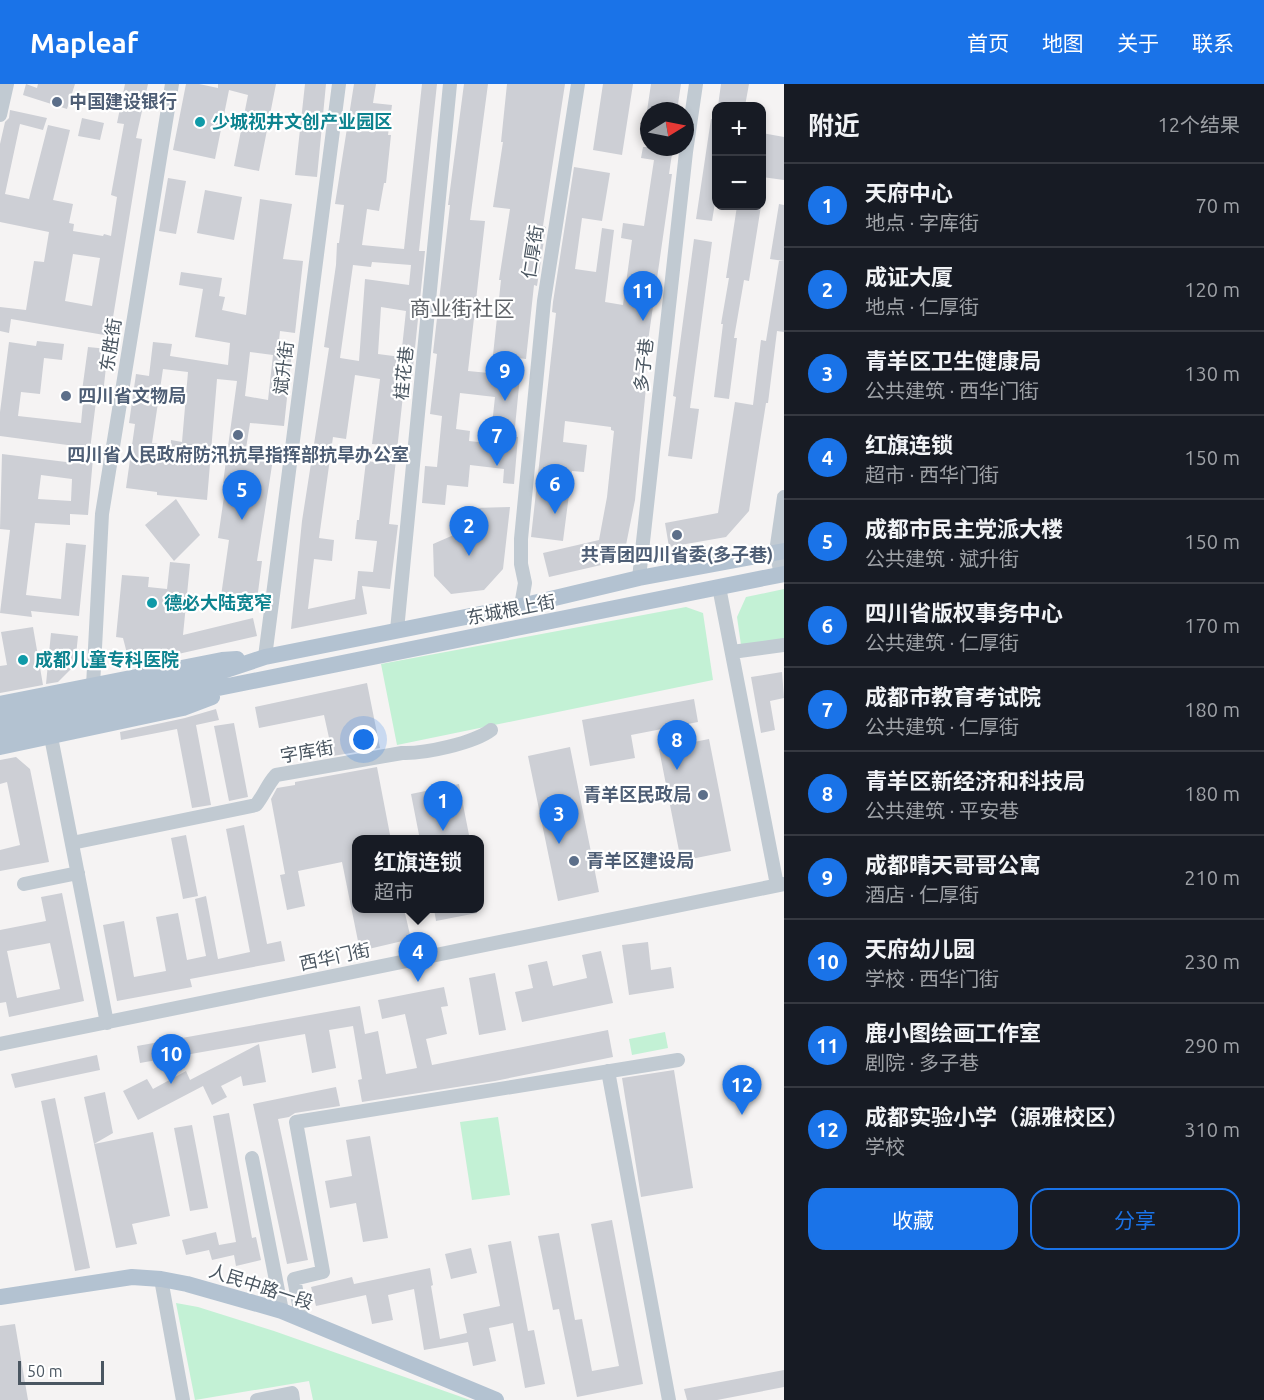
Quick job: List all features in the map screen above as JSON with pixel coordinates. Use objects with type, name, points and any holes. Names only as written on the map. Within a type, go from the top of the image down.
[{"type":"main road","name":"东城根上街","points":[[0,718],[217,673],[265,657],[521,606],[639,578],[780,552]]},
{"type":"main road","name":"东城根上街","points":[[0,732],[782,574]]},
{"type":"main road","name":"东城根上街","points":[[0,704],[222,660],[265,657]]},
{"type":"main road","name":"东城根上街","points":[[0,747],[183,708],[248,683]]},
{"type":"main road","name":"人民中路一段","points":[[0,1297],[132,1277],[161,1279],[210,1289],[282,1311],[486,1398]]},
{"type":"street","points":[[0,115],[7,84]]},
{"type":"street","name":"东胜街","points":[[93,686],[102,514],[172,84]]},
{"type":"street","name":"斌升街","points":[[265,657],[339,84]]},
{"type":"street","name":"桂花巷","points":[[397,630],[450,84]]},
{"type":"street","name":"仁厚街","points":[[521,606],[525,582],[521,564],[521,539],[544,301],[578,84]]},
{"type":"street","name":"多子巷","points":[[639,578],[686,152],[696,84]]},
{"type":"street","points":[[782,574],[780,552],[784,497]]},
{"type":"street","points":[[719,587],[780,885]]},
{"type":"street","points":[[732,652],[784,645]]},
{"type":"street","name":"字库街","points":[[72,843],[256,805],[269,782],[276,775],[402,753],[417,754],[481,737],[491,730]]},
{"type":"street","points":[[51,737],[107,1023]]},
{"type":"street","points":[[24,884],[78,873]]},
{"type":"street","name":"西华门街","points":[[0,1044],[780,885]]},
{"type":"street","points":[[302,1320],[294,1279],[323,1272],[296,1122],[678,1060]]},
{"type":"street","points":[[608,1071],[669,1400]]},
{"type":"street","points":[[252,1158],[282,1311]]},
{"type":"street","points":[[161,1279],[183,1400]]},
{"type":"street","points":[[257,1400],[292,1393],[293,1400]]},
{"type":"green space","points":[[784,589],[784,639],[741,645],[737,617],[746,597]]},
{"type":"green space","points":[[686,607],[703,613],[713,680],[397,745],[381,664]]},
{"type":"green space","points":[[665,1032],[668,1048],[632,1055],[629,1039]]},
{"type":"green space","points":[[498,1117],[510,1195],[472,1200],[460,1122]]},
{"type":"green space","points":[[176,1303],[198,1307],[274,1331],[470,1400],[313,1400],[309,1381],[195,1400]]},
{"type":"building","name":"中国建设银行","points":[[26,84],[37,88],[38,84],[75,84],[67,109],[23,95]]},
{"type":"building","points":[[125,84],[148,84],[136,138],[142,139],[110,336],[11,319],[9,333],[0,331],[0,307],[26,310],[34,261],[44,262],[49,232],[0,222],[0,144],[10,110],[47,118],[43,130],[20,124],[5,194],[29,199],[48,125],[70,130],[53,200],[73,204],[69,223],[74,224],[73,231],[103,236],[104,234],[111,236],[117,197],[111,195],[124,124],[117,123]],"holes":[[[73,254],[100,258],[92,306],[65,301]]]},
{"type":"building","name":"少城视井文创产业园区","points":[[186,84],[218,88],[218,84],[276,84],[259,171],[234,166],[248,95],[229,90],[215,159],[173,150]]},
{"type":"building","points":[[305,84],[326,84],[317,177],[295,175]]},
{"type":"building","points":[[354,84],[376,84],[373,103],[392,105],[388,135],[391,135],[386,183],[384,183],[379,211],[367,209],[362,245],[404,249],[422,84],[437,84],[419,251],[425,251],[412,377],[405,377],[389,524],[398,525],[390,589],[362,586],[367,614],[291,629],[302,521],[329,348],[324,347],[344,205],[335,204]],"holes":[[[372,262],[411,265],[409,285],[365,279],[359,361],[340,358],[353,265],[371,267]],[[381,307],[406,311],[401,357],[378,354]],[[355,375],[380,379],[372,444],[384,445],[382,463],[366,461],[355,539],[377,541],[373,572],[358,571],[355,599],[308,609],[314,559],[332,561],[334,540],[319,538],[333,437],[346,439]]]},
{"type":"building","points":[[464,84],[488,84],[470,220],[485,221],[468,371],[520,376],[515,427],[492,425],[495,397],[460,393],[456,429],[470,431],[469,441],[506,445],[507,435],[518,437],[514,484],[503,483],[504,469],[470,465],[468,487],[447,485],[445,505],[422,503],[425,466],[437,467],[442,416],[430,414],[437,354],[433,353],[450,205],[448,205]]},
{"type":"building","points":[[507,84],[565,84],[543,226],[546,227],[537,286],[534,285],[526,359],[493,355],[501,280],[499,280],[510,209],[493,207],[503,142],[501,142]]},
{"type":"building","points":[[603,84],[633,84],[622,155],[593,150]]},
{"type":"building","points":[[651,84],[681,84],[678,102],[648,102]]},
{"type":"building","points":[[721,84],[749,84],[746,102],[719,102]]},
{"type":"building","points":[[82,118],[104,123],[100,140],[78,136]]},
{"type":"building","points":[[711,119],[712,210],[714,210],[712,221],[696,219]]},
{"type":"building","points":[[766,134],[784,137],[784,180],[766,178]]},
{"type":"building","points":[[641,156],[672,156],[669,174],[672,174],[643,376],[647,377],[635,500],[623,560],[549,577],[543,553],[599,540],[607,497],[614,431],[611,427],[565,421],[563,442],[587,445],[584,472],[572,471],[563,541],[531,537],[556,313],[552,312],[553,302],[574,167],[610,173],[602,221],[582,218],[575,269],[596,272],[602,228],[614,230],[605,302],[623,305],[632,240],[621,238],[623,223],[644,226],[654,160],[641,158]]},
{"type":"building","points":[[168,178],[186,181],[176,234],[159,231]]},
{"type":"building","points":[[205,190],[242,197],[234,240],[197,233]]},
{"type":"building","points":[[260,199],[292,204],[283,259],[303,261],[295,333],[280,331],[278,350],[292,351],[284,426],[250,423],[245,455],[273,459],[257,561],[262,561],[256,608],[220,603],[229,540],[218,538],[237,381],[217,379],[207,500],[157,495],[157,492],[126,488],[135,424],[129,423],[136,374],[149,376],[153,342],[172,344],[170,356],[228,365],[230,343],[195,337],[203,289],[179,285],[181,272],[222,278],[219,296],[225,297],[222,310],[246,315]],"holes":[[[250,352],[273,355],[268,400],[245,396]],[[163,369],[188,372],[182,442],[171,440],[171,446],[152,443]]]},
{"type":"building","points":[[779,204],[784,205],[784,261],[770,259]]},
{"type":"building","points":[[736,210],[760,210],[749,281],[744,280],[734,338],[737,338],[729,399],[714,397],[723,324],[721,324],[729,278],[726,278]]},
{"type":"building","points":[[694,239],[712,242],[690,408],[699,409],[692,459],[668,456],[676,397],[673,396]]},
{"type":"building","points":[[779,261],[784,261],[784,332],[777,331],[768,403],[766,403],[749,511],[726,537],[669,547],[665,523],[718,513],[735,402],[753,405],[761,340],[766,341]]},
{"type":"building","points":[[37,341],[64,344],[62,360],[44,358],[40,394],[21,392],[18,416],[81,423],[84,392],[82,391],[88,347],[108,349],[103,394],[97,393],[89,458],[93,458],[88,515],[70,514],[70,525],[35,523],[26,595],[61,599],[66,543],[86,545],[79,616],[31,611],[32,617],[0,613],[10,530],[0,529],[2,454],[74,463],[75,446],[0,436],[0,412],[9,342],[36,346]],"holes":[[[41,475],[72,479],[71,501],[38,499]]]},
{"type":"building","points":[[176,499],[200,535],[174,561],[145,525]]},
{"type":"building","points":[[510,507],[503,569],[484,590],[451,594],[434,576],[433,544],[456,534],[473,508]]},
{"type":"building","points":[[170,562],[190,564],[183,635],[253,618],[257,636],[130,665],[123,638],[116,637],[122,575],[149,577],[148,587],[167,589]]},
{"type":"building","name":"成都儿童专科医院","points":[[33,627],[43,685],[0,693],[0,666],[7,665],[1,632]]},
{"type":"building","points":[[51,633],[78,636],[75,665],[58,682],[46,684]]},
{"type":"building","points":[[782,672],[784,698],[770,701],[775,730],[761,733],[751,677]]},
{"type":"building","points":[[367,683],[380,748],[333,756],[324,715],[259,728],[255,707]]},
{"type":"building","points":[[694,699],[698,722],[631,735],[635,758],[590,766],[582,720]]},
{"type":"building","points":[[216,709],[219,720],[196,725],[211,805],[192,808],[177,729],[121,740],[120,732]]},
{"type":"building","points":[[234,723],[248,797],[229,801],[214,726]]},
{"type":"building","points":[[709,739],[731,851],[681,861],[659,749]]},
{"type":"building","points":[[570,747],[599,892],[558,901],[528,756]]},
{"type":"building","points":[[16,757],[30,769],[49,862],[0,871],[0,850],[20,845],[7,782],[0,784],[0,760]]},
{"type":"building","points":[[377,767],[390,835],[352,835],[352,911],[342,862],[298,871],[305,906],[287,910],[280,875],[285,874],[271,799],[277,788],[295,785],[295,782]]},
{"type":"building","points":[[459,784],[469,835],[419,835],[411,794]]},
{"type":"building","points":[[244,825],[267,944],[281,941],[285,961],[190,979],[192,987],[117,1001],[103,925],[124,921],[134,977],[166,971],[156,917],[178,913],[187,960],[206,956],[195,899],[206,896],[218,959],[250,952],[226,829]]},
{"type":"building","points":[[186,835],[198,896],[183,899],[171,838]]},
{"type":"building","points":[[62,893],[84,1001],[9,1017],[6,1002],[0,1003],[0,930],[46,921],[41,897]],"holes":[[[50,943],[60,989],[17,998],[7,951]]]},
{"type":"building","points":[[352,913],[405,913],[411,939],[360,951]]},
{"type":"building","points":[[435,913],[477,913],[436,921]]},
{"type":"building","points":[[648,942],[651,970],[671,967],[674,988],[629,995],[622,945]]},
{"type":"building","points":[[601,951],[613,1003],[522,1022],[515,992],[533,988],[528,965],[547,961],[553,986],[587,978],[582,955]]},
{"type":"building","points":[[495,973],[506,1030],[479,1035],[469,978]]},
{"type":"building","points":[[444,987],[448,1006],[441,1007],[447,1034],[426,1039],[432,1065],[608,1030],[613,1057],[495,1081],[362,1102],[358,1080],[362,1079],[353,1026],[329,1030],[336,1068],[312,1073],[305,1034],[140,1063],[137,1046],[360,1006],[365,1034],[378,1031],[386,1074],[417,1068],[405,1014],[382,1019],[378,1000]]},
{"type":"building","points":[[259,1044],[266,1082],[243,1086],[241,1076],[221,1086],[227,1097],[212,1105],[203,1086],[138,1120],[123,1091],[147,1079],[153,1089],[186,1071],[190,1080]]},
{"type":"building","points":[[97,1055],[100,1070],[15,1088],[11,1074]]},
{"type":"building","points":[[674,1070],[693,1188],[641,1197],[622,1078]]},
{"type":"building","points":[[336,1087],[340,1106],[295,1113],[278,1119],[308,1260],[287,1264],[253,1104]]},
{"type":"building","points":[[105,1092],[113,1133],[94,1144],[84,1097]]},
{"type":"building","points":[[55,1098],[90,1268],[75,1271],[41,1101]]},
{"type":"building","points":[[229,1113],[252,1238],[256,1237],[261,1260],[236,1266],[234,1255],[212,1260],[209,1250],[186,1255],[182,1240],[216,1232],[219,1245],[236,1242],[213,1116]]},
{"type":"building","points":[[192,1125],[208,1208],[190,1211],[174,1128]]},
{"type":"building","points":[[153,1132],[170,1216],[132,1224],[137,1244],[116,1248],[94,1144]]},
{"type":"building","points":[[370,1136],[388,1238],[363,1242],[356,1203],[330,1208],[325,1181],[352,1176],[346,1140]]},
{"type":"building","points":[[612,1220],[643,1384],[577,1397],[559,1309],[553,1310],[538,1236],[559,1233],[575,1320],[582,1319],[592,1371],[619,1366],[591,1224]]},
{"type":"building","points":[[511,1241],[528,1331],[534,1330],[545,1384],[525,1388],[513,1323],[489,1328],[496,1361],[473,1366],[468,1342],[424,1350],[414,1289],[388,1295],[393,1320],[372,1324],[366,1295],[316,1306],[311,1287],[352,1277],[354,1284],[430,1268],[440,1339],[467,1333],[463,1314],[500,1306],[488,1245]]},
{"type":"building","points":[[471,1248],[477,1273],[451,1279],[445,1254]]},
{"type":"building","points":[[15,1324],[28,1400],[0,1400],[0,1326]]},
{"type":"building","points":[[784,1370],[784,1387],[717,1400],[687,1400],[684,1389]]},
{"type":"place","name":"中国建设银行","points":[[57,102]]},
{"type":"place","name":"少城视井文创产业园区","points":[[200,122]]},
{"type":"place","name":"鹿小图绘画工作室","points":[[643,321]]},
{"type":"place","name":"四川省文物局","points":[[66,396]]},
{"type":"place","name":"成都晴天哥哥公寓","points":[[505,401]]},
{"type":"place","name":"四川省人民政府防汛抗旱指挥部抗旱办公室","points":[[238,435]]},
{"type":"place","name":"成都市教育考试院","points":[[497,466]]},
{"type":"place","name":"四川省版权事务中心","points":[[555,514]]},
{"type":"place","name":"成都市民主党派大楼","points":[[242,520]]},
{"type":"place","name":"共青团四川省委(多子巷)","points":[[677,535]]},
{"type":"place","name":"成证大厦","points":[[469,556]]},
{"type":"place","name":"德必大陆宽窄","points":[[152,603]]},
{"type":"place","name":"成都儿童专科医院","points":[[23,660]]},
{"type":"place","name":"青羊区新经济和科技局","points":[[677,770]]},
{"type":"place","name":"青羊区民政局","points":[[703,795]]},
{"type":"place","name":"天府中心","points":[[443,831]]},
{"type":"place","name":"青羊区卫生健康局","points":[[559,844]]},
{"type":"place","name":"青羊区建设局","points":[[574,861]]},
{"type":"place","name":"红旗连锁","points":[[418,982]]},
{"type":"place","name":"天府幼儿园","points":[[171,1084]]},
{"type":"place","name":"成都实验小学（源雅校区）","points":[[742,1115]]},
{"type":"district","name":"商业街社区","points":[[462,309]]}]
